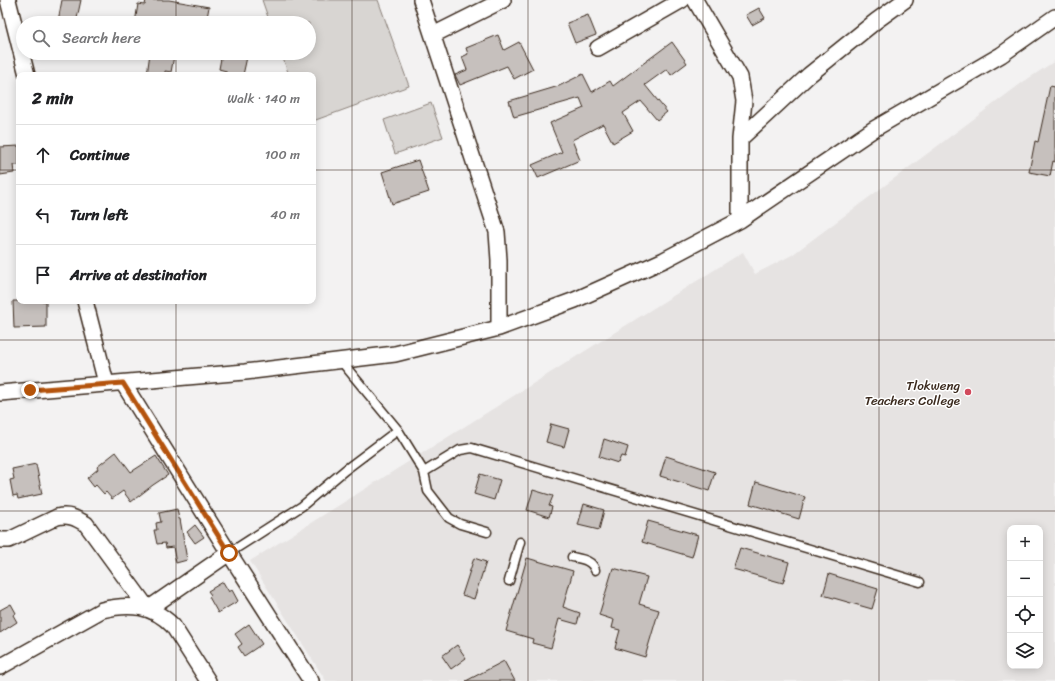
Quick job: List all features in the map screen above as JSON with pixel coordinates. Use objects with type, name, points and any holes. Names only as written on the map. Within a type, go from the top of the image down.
[{"type":"street","points":[[8,0],[16,32]]},
{"type":"street","points":[[421,0],[497,232],[499,260],[499,328]]},
{"type":"street","points":[[433,35],[502,0]]},
{"type":"street","points":[[598,48],[682,0]]},
{"type":"street","points":[[695,0],[740,76],[744,101],[740,139],[740,220]]},
{"type":"street","points":[[740,139],[809,75],[876,21],[905,0]]},
{"type":"street","points":[[0,393],[245,372],[395,354],[499,328],[575,300],[664,260],[740,220],[874,128],[1001,55],[1055,17]]},
{"type":"street","points":[[23,60],[26,72]]},
{"type":"street","points":[[86,304],[106,383]]},
{"type":"street","points":[[123,383],[311,681]]},
{"type":"street","points":[[0,540],[9,540],[57,516],[63,515],[78,519],[86,524],[148,609]]},
{"type":"street","points":[[148,609],[229,553]]},
{"type":"street","points":[[0,667],[102,610],[119,607],[148,609],[160,615],[173,626],[208,681]]},
{"type":"lane","points":[[341,361],[398,430],[424,472],[428,491],[449,518],[460,524],[487,532]]},
{"type":"lane","points":[[229,553],[302,506],[345,470],[398,430]]},
{"type":"lane","points":[[424,472],[460,450],[472,448],[920,582]]},
{"type":"lane","points":[[509,581],[520,542]]},
{"type":"lane","points":[[572,557],[588,561],[596,570]]},
{"type":"shaded area","points":[[262,0],[378,0],[409,86],[316,120],[316,72],[288,72],[284,60],[316,60],[316,16],[268,16]]},
{"type":"shaded area","points":[[1055,61],[1055,681],[326,681],[250,561],[743,252],[755,274],[792,255],[1023,82]]},
{"type":"shaded area","points":[[431,103],[443,137],[395,154],[384,120]]},
{"type":"building","points":[[62,0],[81,0],[78,16],[59,16]]},
{"type":"building","points":[[146,0],[169,0],[209,7],[207,16],[136,16],[138,4],[145,5]]},
{"type":"building","points":[[759,8],[765,18],[752,25],[746,15]]},
{"type":"building","points":[[588,15],[596,35],[575,43],[567,23]]},
{"type":"building","points":[[498,35],[504,50],[519,42],[533,69],[514,79],[507,66],[460,85],[455,75],[467,70],[462,57],[468,54],[466,48]]},
{"type":"building","points":[[672,42],[687,63],[671,75],[667,69],[645,85],[667,112],[657,120],[641,101],[623,113],[633,131],[613,143],[603,124],[572,140],[580,160],[538,178],[532,165],[562,152],[550,123],[584,108],[580,98],[514,117],[509,101],[559,86],[583,74],[592,92],[610,81],[613,86]]},
{"type":"building","points":[[149,60],[173,60],[171,72],[147,72]]},
{"type":"building","points":[[221,60],[246,60],[244,72],[226,72],[219,69]]},
{"type":"building","points":[[1050,86],[1055,87],[1055,162],[1053,161],[1050,176],[1029,172],[1035,141],[1038,142]]},
{"type":"building","points":[[16,146],[16,165],[13,165],[14,173],[0,175],[0,147]]},
{"type":"building","points":[[418,160],[429,192],[392,204],[382,172]]},
{"type":"building","points":[[13,301],[16,301],[16,304],[46,304],[46,327],[14,328]]},
{"type":"building","points":[[551,424],[569,429],[564,447],[546,442]]},
{"type":"building","points":[[604,439],[628,447],[625,457],[621,456],[618,463],[599,457]]},
{"type":"building","points":[[116,452],[131,472],[156,456],[168,475],[131,502],[123,491],[112,499],[106,492],[104,494],[96,485],[94,487],[87,478],[98,469],[97,467]]},
{"type":"building","points":[[666,456],[715,472],[709,491],[660,476]]},
{"type":"building","points":[[36,464],[42,494],[18,499],[17,495],[13,496],[10,480],[14,479],[12,469]]},
{"type":"building","points":[[480,474],[500,480],[494,500],[474,494]]},
{"type":"building","points":[[756,482],[805,497],[799,519],[750,504]]},
{"type":"building","points":[[533,490],[553,496],[549,506],[552,507],[549,517],[527,510]]},
{"type":"building","points":[[584,504],[604,510],[599,530],[578,525]]},
{"type":"building","points":[[177,509],[187,560],[176,563],[173,547],[166,548],[165,543],[157,544],[154,530],[157,530],[156,523],[161,522],[159,513]]},
{"type":"building","points":[[648,521],[698,535],[692,557],[642,542]]},
{"type":"building","points":[[195,525],[204,537],[195,543],[187,532]]},
{"type":"building","points":[[740,548],[789,562],[783,583],[733,569]]},
{"type":"building","points":[[474,558],[486,562],[474,599],[462,595]]},
{"type":"building","points":[[527,558],[573,571],[563,607],[580,613],[577,624],[559,619],[551,648],[532,643],[533,639],[506,631]]},
{"type":"building","points":[[613,568],[647,577],[639,604],[659,610],[645,657],[615,648],[620,630],[612,628],[614,620],[599,615]]},
{"type":"building","points":[[829,574],[878,589],[872,609],[823,595]]},
{"type":"building","points":[[223,582],[229,592],[232,590],[238,601],[218,613],[209,597],[211,595],[208,591]]},
{"type":"building","points":[[11,604],[16,613],[13,615],[17,622],[0,633],[0,610]]},
{"type":"building","points":[[249,624],[262,644],[244,656],[238,647],[242,644],[235,634]]},
{"type":"building","points":[[457,645],[466,658],[451,669],[442,656]]},
{"type":"building","points":[[504,661],[515,681],[466,681]]},
{"type":"place","name":"Tlokweng Teachers College","points":[[968,392]]},
{"type":"route","points":[[30,390],[106,383],[123,383],[229,553]]}]
